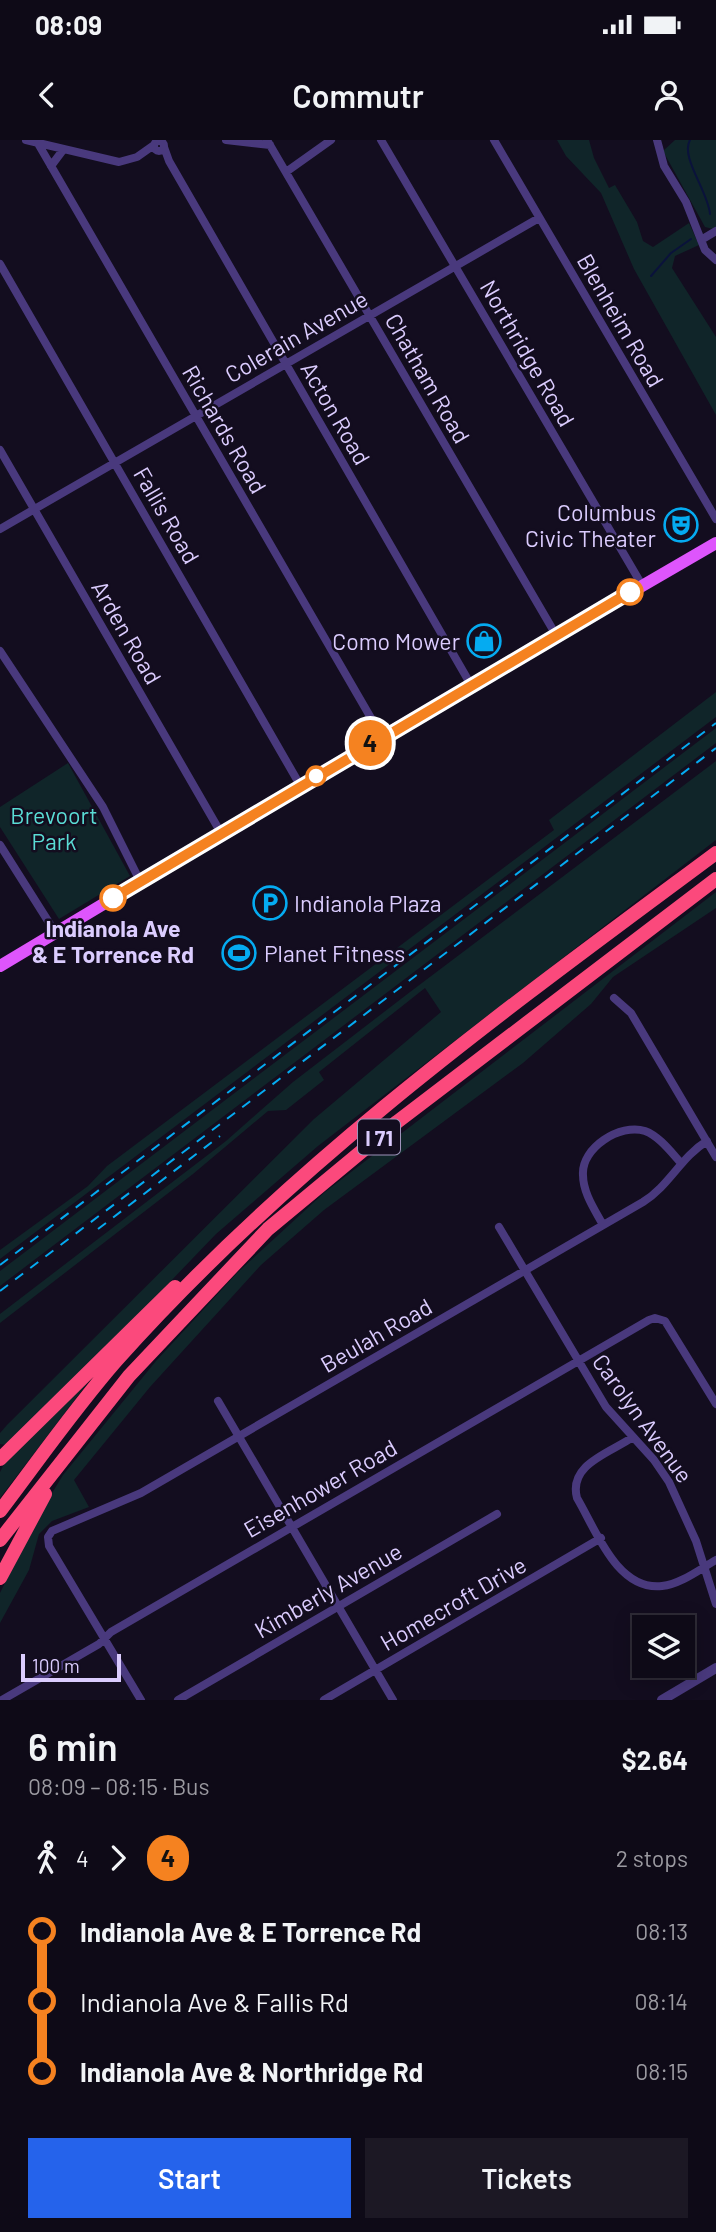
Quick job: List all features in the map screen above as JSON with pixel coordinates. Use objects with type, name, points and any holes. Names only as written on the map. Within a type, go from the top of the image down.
[{"type":"highway","name":"I 71","points":[[0,1511],[116,1362],[249,1226],[385,1104],[716,853]]},
{"type":"highway","name":"I 71","points":[[0,1540],[129,1376],[268,1230],[397,1122],[716,879]]},
{"type":"highway","points":[[0,1459],[159,1301],[224,1242],[249,1226]]},
{"type":"highway","points":[[0,1578],[27,1525],[81,1437]]},
{"type":"main road","points":[[0,966],[300,785],[716,543]]},
{"type":"street","points":[[26,140],[119,162],[159,144]]},
{"type":"street","points":[[226,140],[268,143]]},
{"type":"street","points":[[286,172],[331,140]]},
{"type":"street","name":"Northridge Road","points":[[381,140],[642,585]]},
{"type":"street","name":"Blenheim Road","points":[[494,140],[716,519]]},
{"type":"street","points":[[657,140],[664,166],[686,202],[705,250],[716,260]]},
{"type":"street","name":"Richards Road","points":[[37,142],[382,737]]},
{"type":"street","name":"Chatham Road","points":[[268,143],[556,635]]},
{"type":"street","name":"Acton Road","points":[[159,144],[471,685]]},
{"type":"street","points":[[51,166],[63,150]]},
{"type":"street","name":"Colerain Avenue","points":[[0,530],[539,218]]},
{"type":"street","points":[[701,240],[716,231]]},
{"type":"street","name":"Fallis Road","points":[[0,264],[300,785]]},
{"type":"street","name":"Arden Road","points":[[0,450],[221,833]]},
{"type":"street","points":[[0,651],[103,807],[140,881]]},
{"type":"street","points":[[0,845],[55,932]]},
{"type":"street","points":[[614,998],[631,1013],[716,1157]]},
{"type":"street","points":[[603,1225],[584,1185],[582,1172],[586,1159],[603,1142],[632,1128],[648,1132],[681,1163]]},
{"type":"street","name":"Beulah Road","points":[[104,1638],[49,1546],[48,1537],[57,1528],[97,1515],[141,1493],[603,1225],[653,1195],[681,1163],[716,1137]]},
{"type":"street","name":"Carolyn Avenue","points":[[499,1227],[606,1407],[654,1461],[681,1505],[716,1604]]},
{"type":"street","name":"Eisenhower Road","points":[[2,1700],[649,1320],[662,1319],[668,1324],[716,1404]]},
{"type":"street","points":[[218,1401],[393,1700]]},
{"type":"street","points":[[634,1437],[584,1467],[577,1475],[574,1487],[577,1498],[618,1566],[629,1578],[643,1585],[664,1586],[716,1560]]},
{"type":"street","name":"Kimberly Avenue","points":[[178,1700],[497,1514]]},
{"type":"street","name":"Homecroft Drive","points":[[324,1700],[601,1538]]},
{"type":"street","points":[[104,1638],[141,1700]]},
{"type":"street","points":[[663,1700],[716,1668]]},
{"type":"street","points":[[18,1691],[23,1700]]},
{"type":"green space","points":[[557,140],[589,140],[594,158],[609,188],[615,185],[637,222],[643,241],[653,247],[689,223],[699,245],[675,256],[672,268],[716,337],[716,415],[634,269],[601,193],[566,156]]},
{"type":"green space","points":[[675,140],[716,140],[716,227],[713,229],[705,227],[663,151]]},
{"type":"green space","points":[[716,692],[716,717],[0,1259],[0,1250],[88,1186],[107,1166],[554,830],[549,820]]},
{"type":"green space","points":[[716,728],[716,743],[0,1286],[0,1271]]},
{"type":"green space","points":[[716,761],[716,840],[318,1146],[216,1234],[120,1334],[6,1445],[0,1444],[0,1433],[7,1425],[314,1119],[441,1012],[425,988],[319,1072],[324,1080],[286,1110],[268,1111],[193,1174],[0,1323],[0,1314],[226,1141],[293,1082]]},
{"type":"green space","name":"Brevoort Park","points":[[68,763],[130,876],[59,919],[0,827],[0,807]]},
{"type":"green space","points":[[716,892],[716,908],[613,977],[591,1004],[523,1063],[324,1210],[261,1265],[150,1387],[74,1480],[89,1507],[52,1521],[39,1534],[29,1570],[0,1623],[0,1593],[38,1516],[63,1475],[156,1361],[237,1273],[325,1192]]},
{"type":"green space","points":[[89,1381],[0,1498],[0,1472],[5,1462]]},
{"type":"waterway","points":[[690,140],[688,147],[691,165],[705,195],[710,214]]},
{"type":"waterway","points":[[651,276],[671,253],[691,239]]},
{"type":"railway","points":[[0,1265],[716,723]]},
{"type":"railway","points":[[0,1291],[716,748]]},
{"type":"railway","points":[[98,1229],[220,1136]]},
{"type":"bus line","name":"4","points":[[113,898],[630,592]]},
{"type":"place","name":"Columbus Civic Theater","points":[[681,525]]},
{"type":"place","name":"Como Mower","points":[[484,641]]},
{"type":"place","name":"Indianola Ave & E Torrence Rd","points":[[113,898]]},
{"type":"place","name":"Indianola Plaza","points":[[270,903]]},
{"type":"place","name":"Planet Fitness","points":[[239,953]]}]
